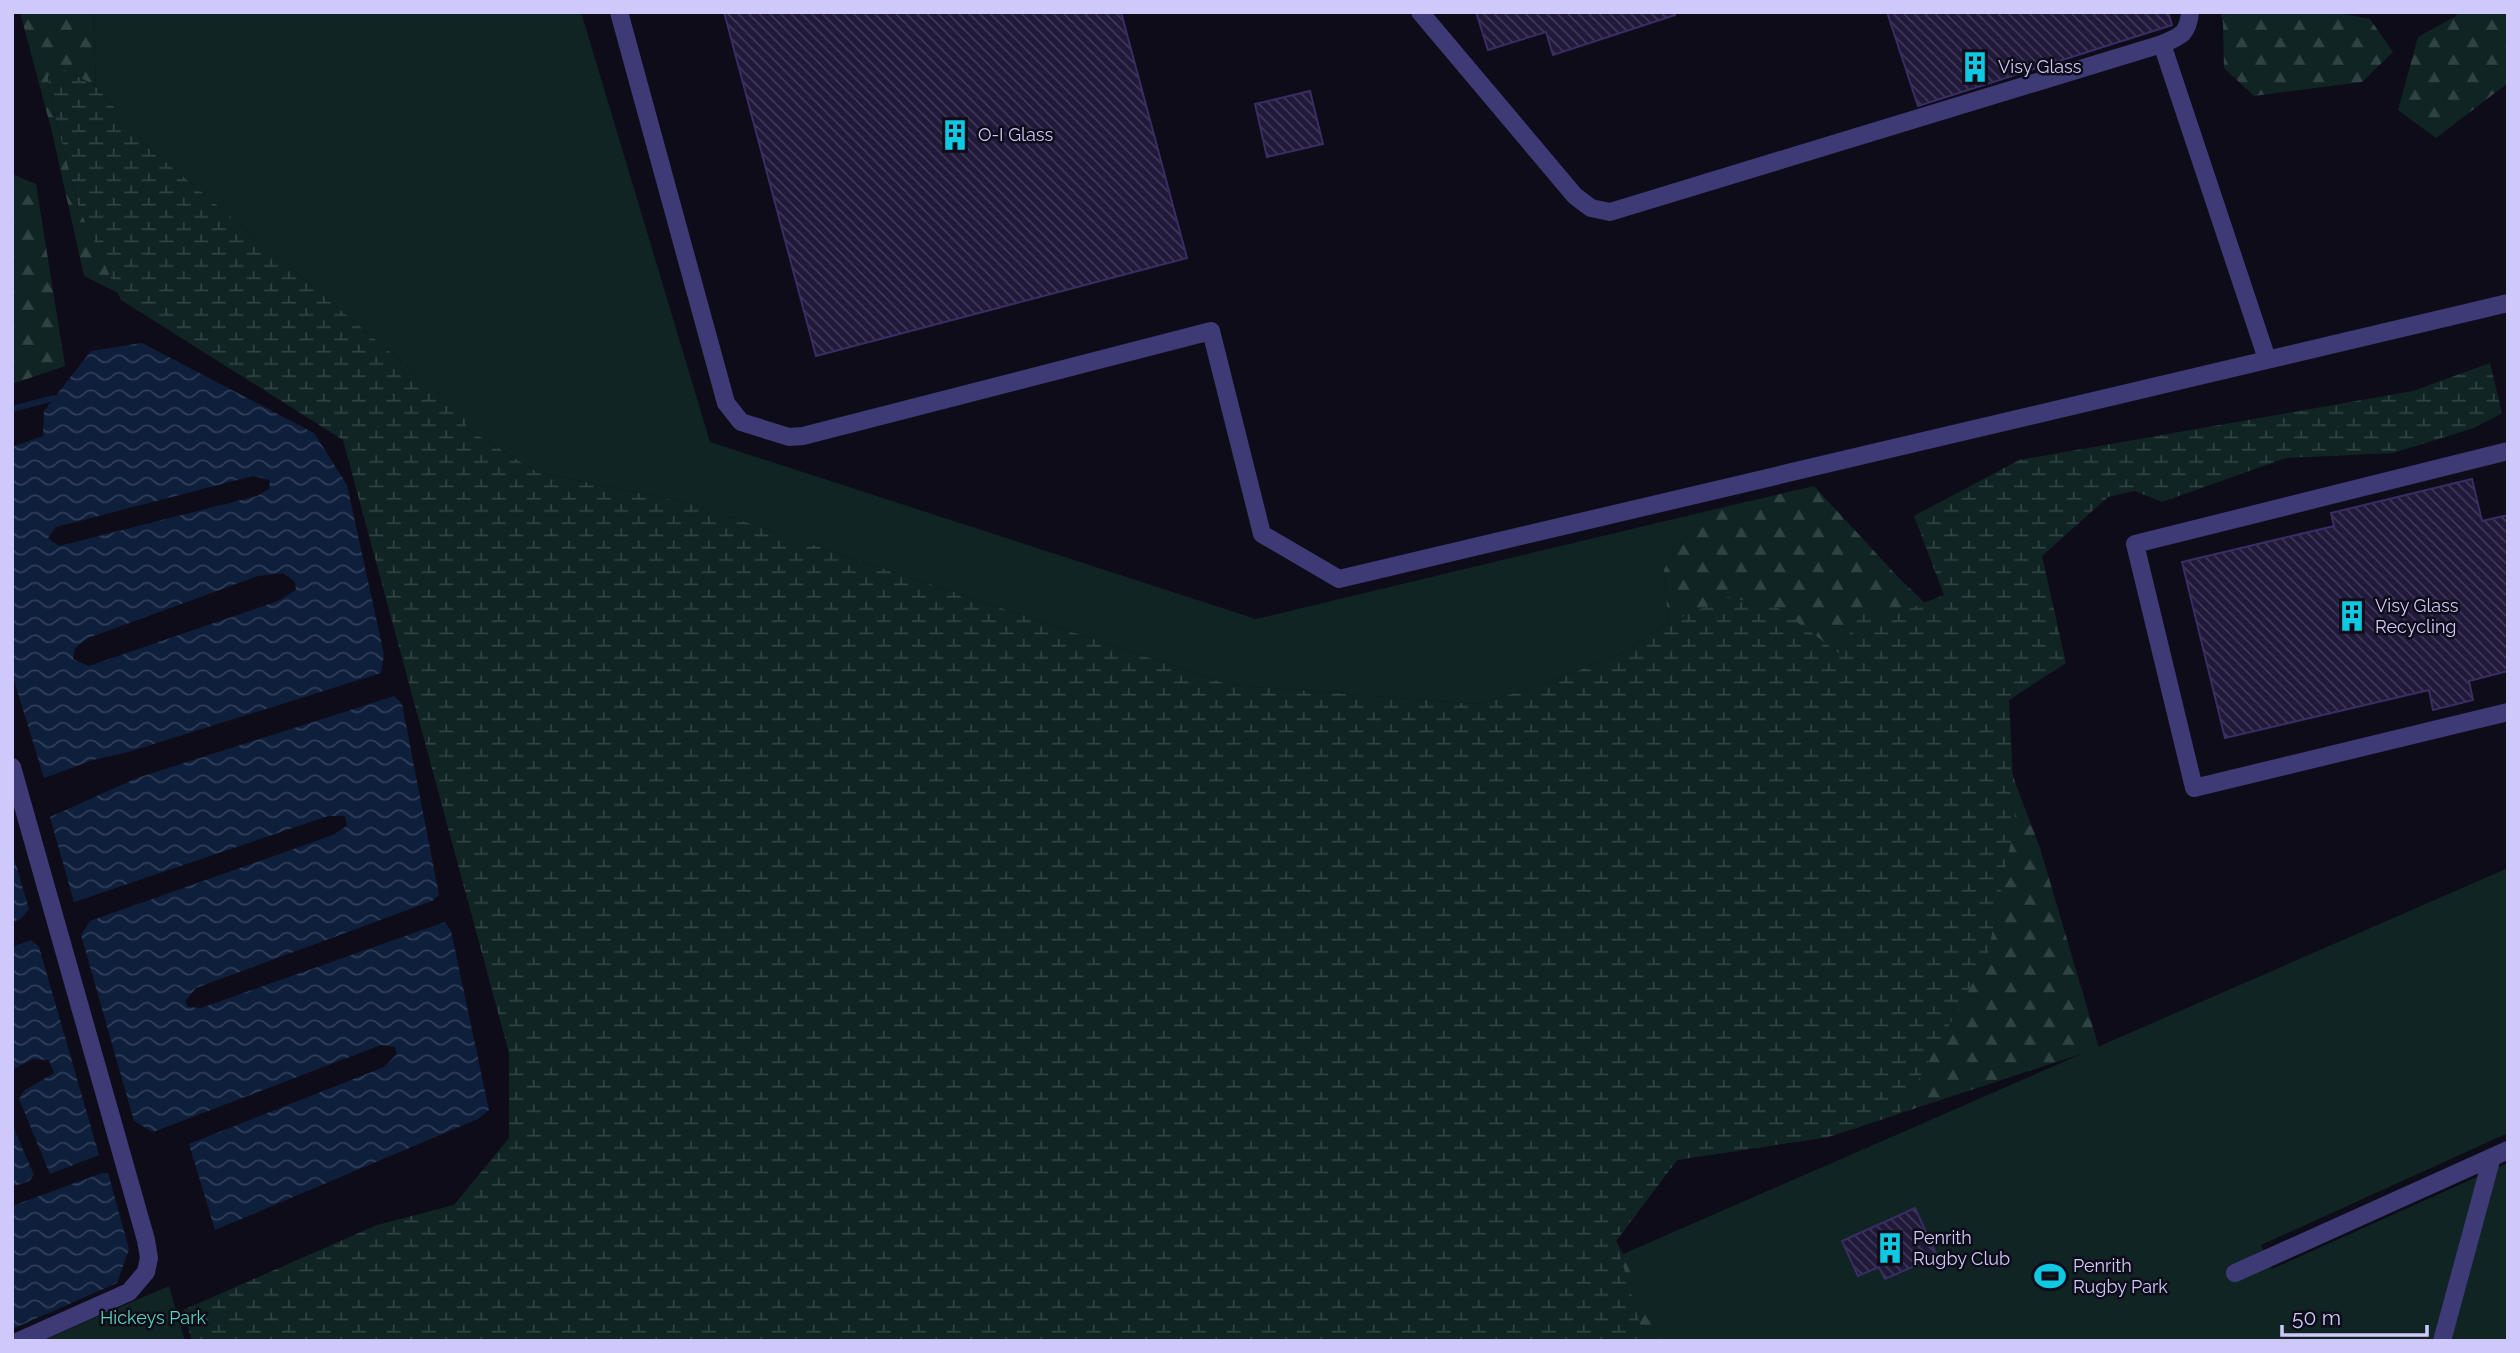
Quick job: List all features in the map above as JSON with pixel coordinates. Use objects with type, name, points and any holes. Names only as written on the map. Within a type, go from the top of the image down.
[{"type":"street","points":[[620,12],[726,403],[741,422],[789,437],[803,436],[1211,331],[1262,534],[1339,579],[2508,303]]},
{"type":"street","points":[[1420,12],[1575,196],[1591,208],[1610,212],[2162,44],[2180,36],[2189,27],[2190,12]]},
{"type":"street","points":[[2162,44],[2267,359]]},
{"type":"street","points":[[2508,451],[2135,544],[2194,788],[2508,712]]},
{"type":"street","points":[[12,767],[149,1258],[146,1272],[129,1293],[19,1341]]},
{"type":"street","points":[[2235,1273],[2500,1154]]},
{"type":"street","points":[[2442,1341],[2500,1154]]},
{"type":"green space","points":[[20,12],[93,12],[96,86],[65,70],[48,76],[51,101],[79,208],[118,293],[84,276],[52,132]]},
{"type":"green space","points":[[93,12],[581,12],[710,442],[1256,619],[1703,512],[1664,569],[1668,623],[1623,653],[1539,686],[1477,704],[1230,685],[692,504],[537,472],[466,428],[465,407],[442,396],[147,146],[96,86]]},
{"type":"green space","points":[[2221,12],[2335,12],[2370,19],[2393,52],[2362,82],[2254,96],[2224,68]]},
{"type":"green space","points":[[2458,12],[2508,12],[2508,83],[2436,138],[2398,110],[2418,37],[2456,16]]},
{"type":"green space","points":[[65,70],[96,86],[147,146],[442,396],[466,407],[466,428],[537,472],[692,504],[1230,685],[1477,704],[1539,686],[1623,653],[1668,623],[1728,597],[1778,608],[1839,653],[1863,610],[1901,612],[1944,595],[1914,516],[2019,460],[2413,391],[2490,363],[2502,413],[2474,428],[2393,453],[2286,458],[2162,502],[2135,491],[2108,497],[2042,556],[2066,663],[2009,700],[2015,822],[1987,958],[1899,1114],[1828,1137],[1677,1160],[1616,1241],[1645,1341],[192,1341],[183,1310],[377,1225],[454,1205],[509,1138],[509,1053],[343,440],[121,300],[79,208],[51,101],[48,76]]},
{"type":"green space","points":[[12,174],[36,184],[65,366],[12,384]]},
{"type":"green space","points":[[1814,486],[1898,577],[1960,637],[2040,848],[2099,1048],[1828,1137],[1677,1160],[1616,1241],[1662,1341],[1474,1341],[1632,668],[1668,623],[1664,569],[1703,512]]},
{"type":"green space","points":[[2508,868],[2508,1133],[2261,1245],[2272,1269],[2508,1163],[2508,1341],[1379,1341],[1616,1241],[1623,1254]]},
{"type":"green space","name":"Hickeys Park","points":[[169,1286],[185,1341],[41,1341]]},
{"type":"water","points":[[142,343],[314,433],[347,485],[384,655],[381,673],[128,752],[93,760],[44,778],[12,674],[12,447],[43,436],[44,411],[91,351]],"holes":[[[253,476],[270,480],[269,489],[257,496],[59,546],[48,538],[56,527]],[[283,573],[295,582],[296,590],[278,601],[89,666],[73,659],[75,648],[88,638],[258,576]]]},
{"type":"water","points":[[394,696],[402,704],[439,895],[432,901],[196,988],[185,1001],[188,1007],[201,1008],[445,922],[451,931],[489,1110],[478,1119],[215,1230],[189,1144],[384,1067],[397,1054],[395,1047],[381,1045],[153,1132],[134,1121],[81,935],[90,921],[333,835],[347,826],[345,816],[328,816],[74,902],[50,817],[137,778]]},
{"type":"water","points":[[12,851],[29,909],[21,919],[12,922]]},
{"type":"water","points":[[31,940],[39,947],[99,1155],[50,1174],[19,1099],[25,1090],[54,1073],[49,1060],[33,1059],[12,1070],[12,947]]},
{"type":"water","points":[[12,1124],[34,1175],[29,1181],[12,1187]]},
{"type":"water","points":[[108,1173],[129,1249],[117,1283],[12,1329],[12,1206]]},
{"type":"building","name":"O-I Glass","points":[[724,12],[1121,12],[1187,258],[816,356]]},
{"type":"building","points":[[1476,12],[1674,12],[1675,15],[1553,55],[1546,32],[1488,50]]},
{"type":"building","name":"Visy Glass","points":[[1887,12],[2168,12],[2172,25],[1918,106]]},
{"type":"building","points":[[1310,91],[1323,144],[1267,157],[1255,104]]},
{"type":"building","name":"Visy Glass Recycling","points":[[2472,479],[2482,521],[2508,515],[2508,671],[2469,681],[2473,700],[2433,710],[2429,690],[2225,738],[2182,562],[2334,526],[2331,513]]},
{"type":"building","name":"Penrith Rugby Club","points":[[1915,1208],[1937,1256],[1885,1279],[1879,1267],[1858,1276],[1842,1241]]},
{"type":"waterway","points":[[12,409],[54,398]]},
{"type":"place","name":"Visy Glass","points":[[1975,67]]},
{"type":"place","name":"O-I Glass","points":[[955,135]]},
{"type":"place","name":"Visy Glass Recycling","points":[[2352,616]]},
{"type":"place","name":"Penrith Rugby Club","points":[[1890,1248]]},
{"type":"place","name":"Penrith Rugby Park","points":[[2050,1276]]}]
